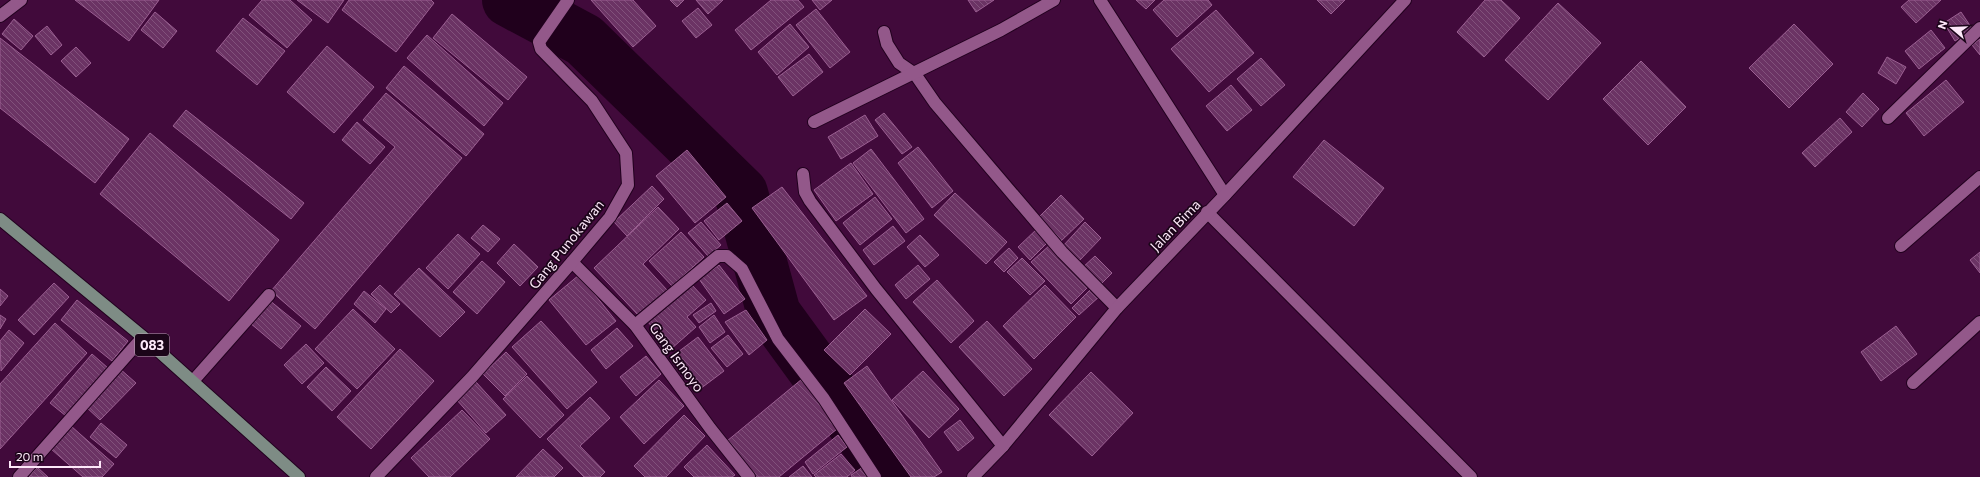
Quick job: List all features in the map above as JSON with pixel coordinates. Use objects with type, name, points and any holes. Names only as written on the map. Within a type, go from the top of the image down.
[{"type":"main road","name":"083","points":[[0,219],[143,337],[299,477]]},
{"type":"street","points":[[0,16],[21,0]]},
{"type":"street","points":[[814,122],[918,78],[1054,0]]},
{"type":"street","points":[[1100,0],[1225,195]]},
{"type":"street","name":"Jalan Bima","points":[[974,477],[1003,446],[1117,308],[1207,212],[1225,195],[1405,0]]},
{"type":"street","name":"Gang Punokawan","points":[[376,477],[472,377],[572,262],[610,217],[628,185],[626,153],[592,101],[541,49],[539,42],[565,4]]},
{"type":"street","points":[[1888,118],[1980,28]]},
{"type":"street","points":[[884,32],[887,44],[899,62],[918,78],[935,103],[1062,252],[1117,308]]},
{"type":"street","points":[[803,174],[805,192],[815,208],[876,289],[1003,446]]},
{"type":"street","points":[[1901,246],[1980,177]]},
{"type":"street","points":[[1207,212],[1470,477]]},
{"type":"street","points":[[635,325],[718,256],[727,256],[742,269],[778,339],[824,399],[875,477]]},
{"type":"street","name":"Gang Ismoyo","points":[[572,262],[635,325],[710,428],[749,477]]},
{"type":"street","points":[[193,381],[269,296]]},
{"type":"street","points":[[1913,383],[1980,322]]},
{"type":"street","points":[[19,477],[143,337]]},
{"type":"building","points":[[75,0],[159,0],[129,41]]},
{"type":"building","points":[[262,0],[290,0],[312,20],[287,48],[249,15]]},
{"type":"building","points":[[297,0],[344,0],[328,23]]},
{"type":"building","points":[[349,0],[431,0],[434,3],[396,52],[342,10]]},
{"type":"building","points":[[591,0],[633,0],[656,26],[633,47]]},
{"type":"building","points":[[670,0],[684,0],[677,7]]},
{"type":"building","points":[[696,0],[723,0],[708,14]]},
{"type":"building","points":[[771,0],[798,0],[804,7],[751,50],[735,30]]},
{"type":"building","points":[[812,0],[832,0],[820,10]]},
{"type":"building","points":[[968,0],[994,0],[976,12]]},
{"type":"building","points":[[1136,0],[1155,0],[1146,9]]},
{"type":"building","points":[[1164,0],[1208,0],[1212,5],[1177,37],[1153,10]]},
{"type":"building","points":[[1317,0],[1345,0],[1331,14]]},
{"type":"building","points":[[1485,0],[1501,0],[1520,18],[1484,57],[1457,32]]},
{"type":"building","points":[[1909,0],[1941,0],[1916,23],[1901,7]]},
{"type":"building","points":[[1558,3],[1601,43],[1548,100],[1505,60]]},
{"type":"building","points":[[698,8],[712,25],[696,38],[682,21]]},
{"type":"building","points":[[816,9],[850,52],[830,68],[796,25]]},
{"type":"building","points":[[1216,10],[1254,53],[1209,92],[1171,49]]},
{"type":"building","points":[[155,12],[177,31],[163,48],[141,30]]},
{"type":"building","points":[[1961,12],[1973,30],[1955,41],[1944,23]]},
{"type":"building","points":[[452,14],[527,77],[508,100],[433,38]]},
{"type":"building","points":[[243,18],[285,51],[257,85],[216,51]]},
{"type":"building","points":[[14,19],[33,36],[21,50],[2,34]]},
{"type":"building","points":[[790,24],[809,47],[777,75],[758,52]]},
{"type":"building","points":[[1794,24],[1833,64],[1789,108],[1749,68]]},
{"type":"building","points":[[47,26],[62,45],[51,55],[35,36]]},
{"type":"building","points":[[1931,30],[1945,48],[1919,69],[1905,51]]},
{"type":"building","points":[[427,35],[503,103],[484,126],[407,58]]},
{"type":"building","points":[[0,38],[129,139],[95,183],[0,108]]},
{"type":"building","points":[[1980,39],[1980,55],[1972,45]]},
{"type":"building","points":[[327,46],[374,87],[334,133],[287,92]]},
{"type":"building","points":[[76,47],[91,63],[76,77],[61,61]]},
{"type":"building","points":[[809,54],[823,72],[793,96],[778,77]]},
{"type":"building","points":[[1887,57],[1906,67],[1896,84],[1878,73]]},
{"type":"building","points":[[1261,58],[1285,85],[1261,106],[1237,79]]},
{"type":"building","points":[[1641,61],[1686,107],[1648,145],[1603,99]]},
{"type":"building","points":[[404,66],[484,134],[466,156],[386,88]]},
{"type":"building","points":[[1946,80],[1964,102],[1924,136],[1906,113]]},
{"type":"building","points":[[1231,85],[1252,110],[1227,131],[1206,106]]},
{"type":"building","points":[[386,93],[462,158],[315,329],[271,291],[395,147],[363,120]]},
{"type":"building","points":[[1863,93],[1879,109],[1862,127],[1846,112]]},
{"type":"building","points":[[186,110],[304,203],[291,219],[173,126]]},
{"type":"building","points":[[884,113],[912,147],[902,154],[875,120]]},
{"type":"building","points":[[865,115],[878,136],[841,159],[828,137]]},
{"type":"building","points":[[1840,118],[1852,132],[1815,167],[1802,153]]},
{"type":"building","points":[[357,122],[385,147],[370,164],[342,140]]},
{"type":"building","points":[[150,133],[279,240],[229,301],[100,194]]},
{"type":"building","points":[[1324,140],[1384,188],[1354,226],[1293,177]]},
{"type":"building","points":[[918,147],[953,191],[932,208],[898,163]]},
{"type":"building","points":[[871,149],[924,219],[906,233],[853,163]]},
{"type":"building","points":[[687,150],[726,197],[695,223],[656,176]]},
{"type":"building","points":[[851,163],[873,194],[836,221],[814,190]]},
{"type":"building","points":[[652,186],[664,199],[627,236],[614,222]]},
{"type":"building","points":[[782,187],[867,296],[834,320],[752,208]]},
{"type":"building","points":[[955,193],[1007,242],[986,264],[934,215]]},
{"type":"building","points":[[1061,195],[1084,219],[1060,242],[1037,219]]},
{"type":"building","points":[[875,197],[892,219],[860,245],[843,223]]},
{"type":"building","points":[[727,203],[742,221],[719,240],[704,221]]},
{"type":"building","points":[[658,207],[679,229],[643,264],[667,290],[639,316],[594,268]]},
{"type":"building","points":[[701,222],[721,245],[708,256],[688,233]]},
{"type":"building","points":[[1085,222],[1101,238],[1079,261],[1063,246]]},
{"type":"building","points":[[483,225],[500,239],[488,252],[471,238]]},
{"type":"building","points":[[893,226],[905,241],[874,265],[863,250]]},
{"type":"building","points":[[1038,228],[1050,240],[1030,260],[1018,247]]},
{"type":"building","points":[[681,232],[704,257],[672,286],[649,261]]},
{"type":"building","points":[[458,234],[480,254],[448,289],[426,268]]},
{"type":"building","points":[[920,235],[939,255],[925,267],[907,247]]},
{"type":"building","points":[[514,244],[538,267],[520,286],[497,263]]},
{"type":"building","points":[[1051,244],[1090,285],[1071,304],[1031,262]]},
{"type":"building","points":[[1009,248],[1018,258],[1004,272],[994,262]]},
{"type":"building","points":[[1980,252],[1980,273],[1970,260]]},
{"type":"building","points":[[1095,256],[1112,273],[1098,287],[1081,269]]},
{"type":"building","points":[[1022,258],[1045,281],[1030,295],[1007,272]]},
{"type":"building","points":[[482,261],[505,282],[477,314],[453,292]]},
{"type":"building","points":[[719,265],[745,299],[724,314],[699,279]]},
{"type":"building","points":[[918,265],[930,279],[906,299],[895,285]]},
{"type":"building","points":[[419,268],[465,312],[440,337],[394,294]]},
{"type":"building","points":[[579,275],[616,321],[586,345],[549,300]]},
{"type":"building","points":[[937,280],[974,321],[951,343],[913,302]]},
{"type":"building","points":[[54,283],[69,297],[34,335],[18,320]]},
{"type":"building","points":[[691,284],[706,300],[687,317],[696,327],[671,349],[648,322]]},
{"type":"building","points":[[380,285],[400,304],[391,313],[371,294]]},
{"type":"building","points":[[1045,285],[1076,317],[1034,359],[1003,326]]},
{"type":"building","points":[[1093,287],[1101,295],[1079,315],[1072,308]]},
{"type":"building","points":[[0,289],[8,296],[0,306]]},
{"type":"building","points":[[364,291],[386,309],[375,323],[354,304]]},
{"type":"building","points":[[77,300],[128,341],[112,361],[61,320]]},
{"type":"building","points":[[269,300],[301,326],[281,349],[250,323]]},
{"type":"building","points":[[711,303],[716,311],[699,323],[693,315]]},
{"type":"building","points":[[353,309],[395,349],[357,389],[315,349]]},
{"type":"building","points":[[865,309],[891,334],[850,375],[824,350]]},
{"type":"building","points":[[746,310],[767,340],[749,355],[725,322]]},
{"type":"building","points":[[0,315],[6,319],[0,329]]},
{"type":"building","points":[[714,315],[725,332],[710,343],[699,327]]},
{"type":"building","points":[[541,321],[597,382],[567,409],[512,347]]},
{"type":"building","points":[[987,321],[1032,369],[1004,396],[959,347]]},
{"type":"building","points":[[55,323],[87,353],[0,449],[0,384]]},
{"type":"building","points":[[1896,326],[1917,354],[1881,381],[1861,352]]},
{"type":"building","points":[[617,328],[633,346],[606,369],[591,350]]},
{"type":"building","points":[[9,330],[24,343],[1,371],[0,341]]},
{"type":"building","points":[[728,335],[743,354],[727,367],[711,348]]},
{"type":"building","points":[[698,337],[724,371],[700,389],[674,355]]},
{"type":"building","points":[[306,344],[324,363],[302,384],[284,365]]},
{"type":"building","points":[[400,349],[434,381],[371,449],[337,417]]},
{"type":"building","points":[[506,352],[527,374],[505,396],[483,374]]},
{"type":"building","points":[[92,354],[108,368],[66,416],[50,403]]},
{"type":"building","points":[[646,356],[661,374],[636,396],[620,377]]},
{"type":"building","points":[[867,366],[942,472],[934,477],[911,477],[844,383]]},
{"type":"building","points":[[326,367],[351,391],[332,411],[307,387]]},
{"type":"building","points":[[119,368],[136,383],[100,420],[84,405]]},
{"type":"building","points":[[923,371],[959,409],[929,438],[892,400]]},
{"type":"building","points":[[1091,372],[1133,413],[1092,456],[1049,415]]},
{"type":"building","points":[[527,376],[564,415],[540,438],[503,399]]},
{"type":"building","points":[[802,379],[837,429],[779,477],[756,477],[727,441]]},
{"type":"building","points":[[659,380],[684,406],[644,444],[620,417]]},
{"type":"building","points":[[476,382],[506,415],[486,433],[456,399]]},
{"type":"building","points":[[590,397],[610,418],[580,446],[605,472],[600,477],[584,477],[547,439]]},
{"type":"building","points":[[462,410],[490,439],[450,477],[429,477],[411,458]]},
{"type":"building","points":[[684,415],[705,436],[666,477],[645,477],[634,466]]},
{"type":"building","points":[[960,420],[974,438],[958,451],[944,432]]},
{"type":"building","points":[[101,423],[127,445],[116,458],[90,437]]},
{"type":"building","points":[[71,426],[114,464],[102,477],[83,477],[51,449]]},
{"type":"building","points":[[838,435],[847,447],[813,474],[805,462]]},
{"type":"building","points":[[707,445],[735,475],[732,477],[694,477],[684,467]]},
{"type":"building","points":[[543,449],[563,468],[554,477],[516,477]]},
{"type":"building","points":[[841,454],[855,470],[847,477],[816,477],[814,475]]},
{"type":"building","points":[[866,465],[873,477],[852,477],[851,475]]},
{"type":"building","points":[[803,466],[812,477],[789,477]]},
{"type":"building","points":[[37,467],[48,477],[29,477]]},
{"type":"waterway","points":[[509,0],[584,40],[741,193],[774,314],[893,477]]}]
